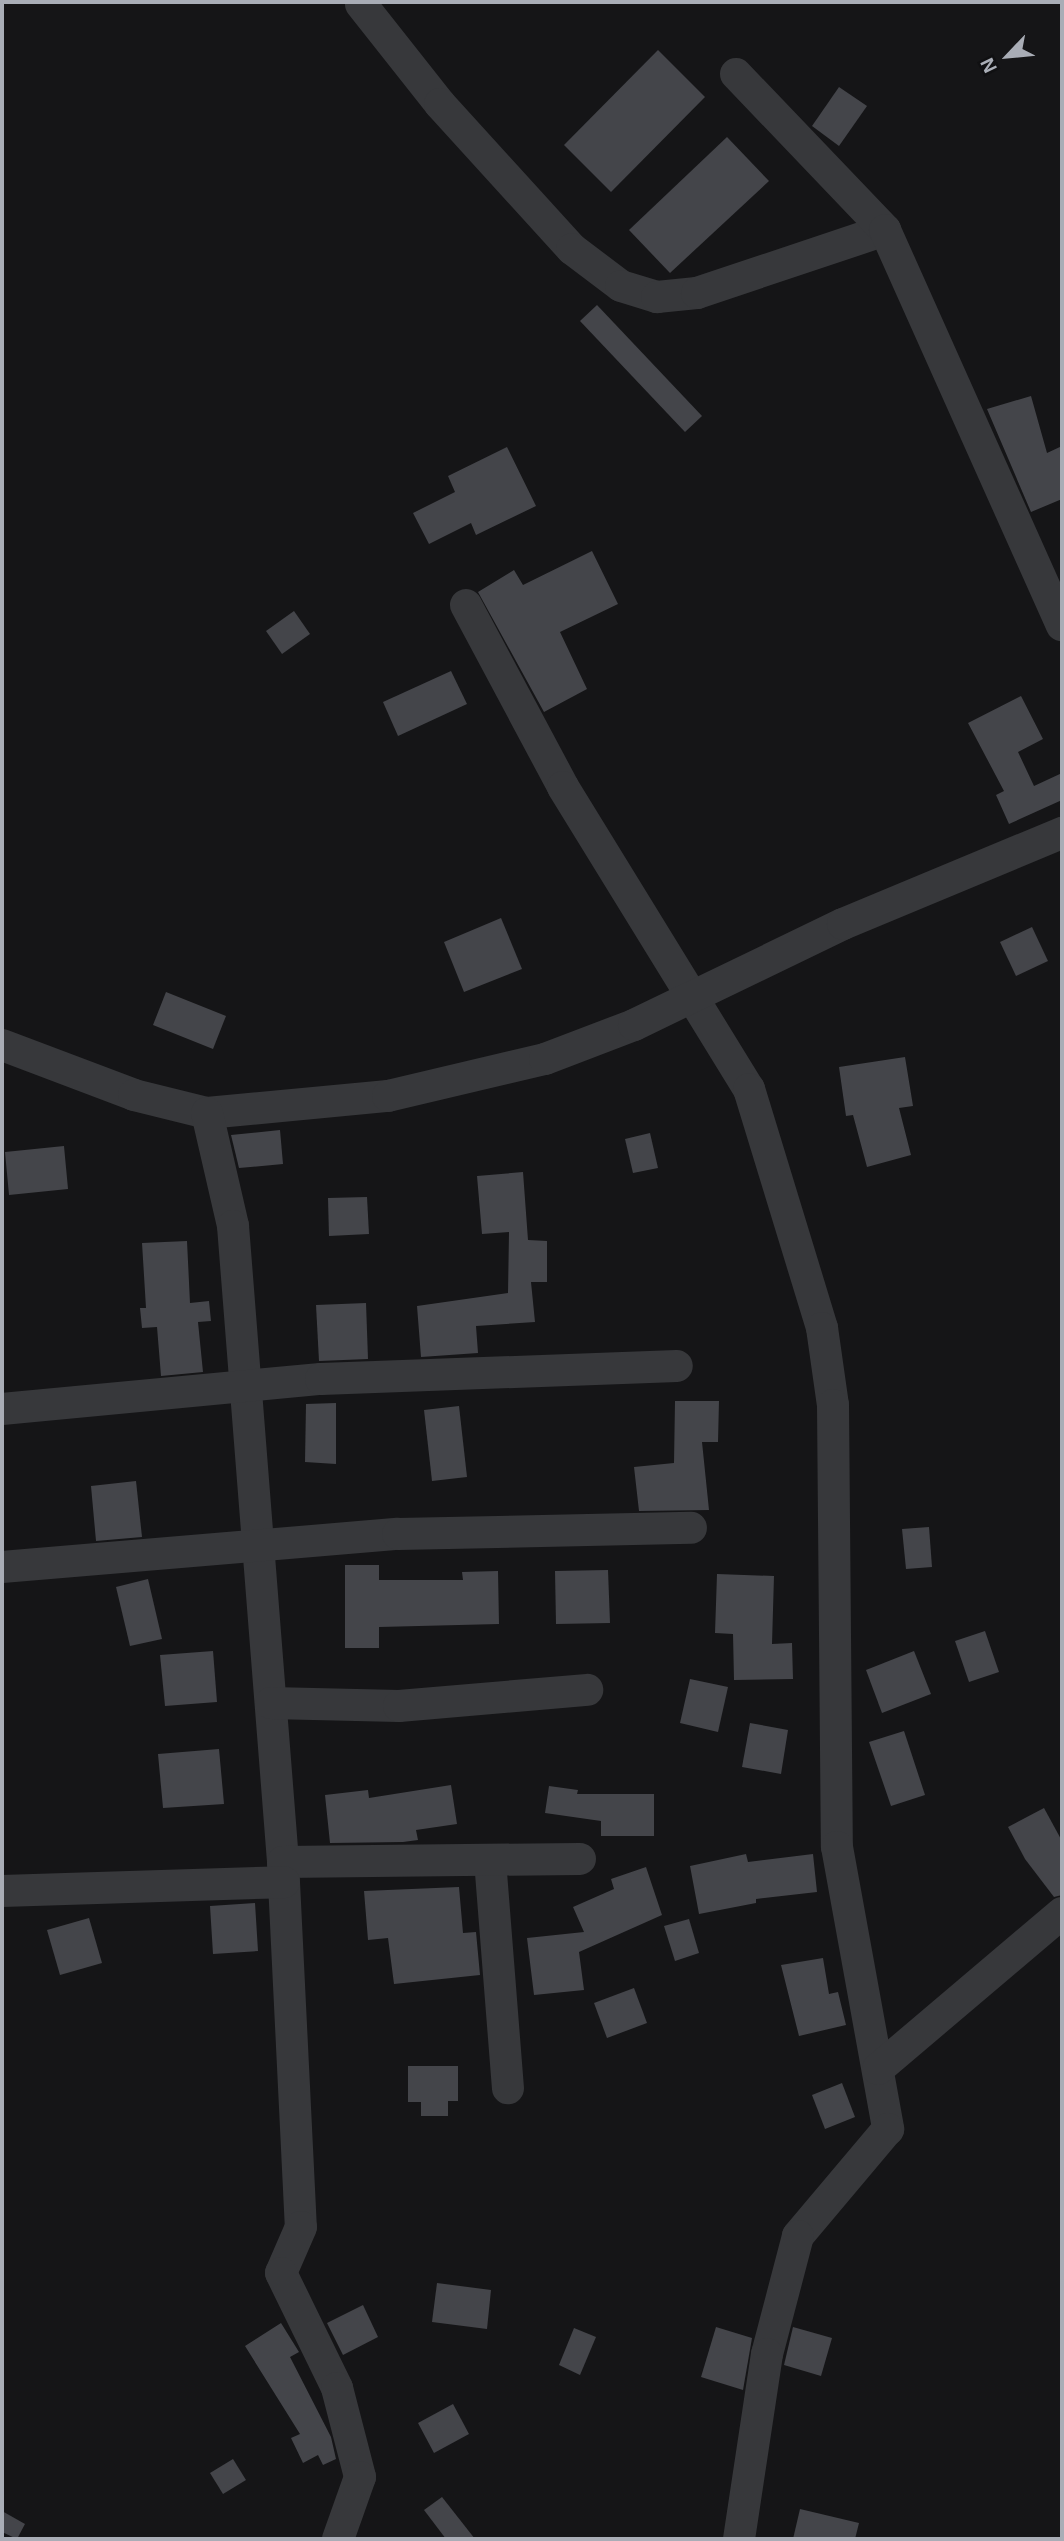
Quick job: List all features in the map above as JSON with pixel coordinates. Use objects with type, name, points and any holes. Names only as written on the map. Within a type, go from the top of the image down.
[{"type":"street","points":[[361,4],[440,104],[572,250],[621,286],[657,297],[697,293],[885,230]]},
{"type":"street","points":[[736,75],[885,230],[1062,625]]},
{"type":"street","points":[[466,605],[563,787],[695,998],[757,1110],[822,1328],[833,1405],[837,1847],[888,2129],[798,2236],[767,2354],[739,2539]]},
{"type":"street","points":[[2,1045],[134,1095],[207,1113],[388,1096],[532,1062],[695,998],[843,924],[1062,833]]},
{"type":"street","points":[[207,1113],[233,1226],[243,1390],[259,1548],[284,1872],[301,2227],[281,2273],[337,2388],[360,2477],[338,2539]]},
{"type":"street","points":[[2,1409],[243,1390],[396,1374],[677,1366]]},
{"type":"street","points":[[2,1567],[259,1548],[398,1534],[691,1528]]},
{"type":"street","points":[[271,1703],[398,1706],[587,1690]]},
{"type":"street","points":[[2,1891],[489,1860],[580,1859]]},
{"type":"street","points":[[489,1860],[508,2088]]},
{"type":"street","points":[[878,2069],[1062,1913]]},
{"type":"building","points":[[658,50],[705,97],[611,192],[564,145]]},
{"type":"building","points":[[839,87],[867,106],[839,146],[812,126]]},
{"type":"building","points":[[727,137],[769,181],[670,273],[629,230]]},
{"type":"building","points":[[597,305],[702,416],[685,432],[580,321]]},
{"type":"building","points":[[1031,396],[1047,453],[1062,446],[1062,499],[1031,512],[987,409]]},
{"type":"building","points":[[507,447],[536,506],[476,535],[471,523],[429,544],[413,513],[455,492],[448,476]]},
{"type":"building","points":[[592,551],[618,604],[560,632],[587,689],[544,712],[478,592],[514,570],[523,585]]},
{"type":"building","points":[[294,611],[310,634],[282,654],[266,631]]},
{"type":"building","points":[[451,671],[467,704],[398,736],[383,702]]},
{"type":"building","points":[[1021,696],[1043,739],[1018,752],[1034,786],[1062,773],[1062,800],[1009,824],[996,795],[1004,791],[968,723]]},
{"type":"building","points":[[501,918],[522,969],[464,992],[444,942]]},
{"type":"building","points":[[1032,927],[1048,961],[1016,976],[1000,942]]},
{"type":"building","points":[[166,992],[226,1016],[213,1049],[153,1025]]},
{"type":"building","points":[[905,1057],[913,1106],[899,1108],[911,1155],[867,1167],[853,1115],[846,1116],[839,1067]]},
{"type":"building","points":[[280,1130],[283,1164],[239,1168],[231,1135]]},
{"type":"building","points":[[650,1133],[658,1168],[633,1173],[625,1139]]},
{"type":"building","points":[[64,1146],[68,1189],[9,1195],[5,1152]]},
{"type":"building","points":[[523,1172],[528,1240],[547,1241],[547,1282],[531,1282],[535,1322],[476,1326],[478,1353],[421,1357],[417,1306],[508,1293],[509,1232],[482,1234],[477,1176]]},
{"type":"building","points":[[367,1197],[369,1234],[329,1236],[328,1198]]},
{"type":"building","points":[[187,1241],[190,1303],[209,1301],[211,1321],[198,1322],[203,1372],[161,1376],[157,1327],[142,1328],[140,1308],[146,1308],[142,1243]]},
{"type":"building","points":[[366,1303],[368,1359],[319,1361],[316,1305]]},
{"type":"building","points":[[675,1401],[719,1401],[718,1442],[702,1442],[709,1510],[639,1511],[634,1467],[674,1463]]},
{"type":"building","points":[[336,1403],[336,1464],[305,1462],[306,1404]]},
{"type":"building","points":[[459,1406],[467,1477],[432,1481],[424,1410]]},
{"type":"building","points":[[136,1481],[142,1537],[96,1541],[91,1486]]},
{"type":"building","points":[[929,1527],[932,1567],[906,1569],[902,1529]]},
{"type":"building","points":[[345,1565],[379,1565],[379,1580],[463,1580],[462,1572],[498,1571],[499,1624],[379,1627],[379,1648],[345,1648]]},
{"type":"building","points":[[608,1570],[610,1623],[556,1624],[555,1571]]},
{"type":"building","points":[[717,1574],[774,1576],[772,1644],[792,1643],[793,1679],[734,1680],[733,1634],[715,1633]]},
{"type":"building","points":[[148,1579],[162,1639],[130,1646],[116,1587]]},
{"type":"building","points":[[985,1631],[999,1672],[969,1682],[955,1641]]},
{"type":"building","points":[[213,1651],[217,1702],[165,1706],[160,1655]]},
{"type":"building","points":[[914,1651],[931,1694],[882,1713],[866,1670]]},
{"type":"building","points":[[690,1679],[728,1687],[718,1732],[680,1723]]},
{"type":"building","points":[[750,1723],[788,1730],[781,1774],[742,1767]]},
{"type":"building","points":[[904,1731],[925,1795],[891,1806],[869,1742]]},
{"type":"building","points":[[219,1749],[224,1804],[163,1808],[158,1754]]},
{"type":"building","points":[[451,1785],[457,1824],[416,1830],[418,1840],[330,1843],[325,1795],[368,1790],[369,1798]]},
{"type":"building","points":[[549,1786],[578,1790],[577,1794],[654,1794],[654,1836],[601,1836],[601,1821],[545,1813]]},
{"type":"building","points":[[1044,1808],[1062,1841],[1062,1895],[1054,1897],[1025,1859],[1008,1827]]},
{"type":"building","points":[[746,1854],[748,1862],[813,1854],[817,1892],[756,1899],[756,1903],[699,1914],[690,1866]]},
{"type":"building","points":[[646,1867],[662,1915],[579,1952],[584,1990],[534,1995],[527,1938],[584,1932],[573,1907],[614,1889],[611,1879]]},
{"type":"building","points":[[459,1887],[463,1933],[476,1932],[480,1975],[394,1984],[388,1938],[368,1940],[364,1891]]},
{"type":"building","points":[[255,1903],[258,1951],[213,1954],[210,1906]]},
{"type":"building","points":[[89,1918],[102,1963],[60,1975],[47,1930]]},
{"type":"building","points":[[689,1919],[699,1953],[675,1961],[664,1926]]},
{"type":"building","points":[[823,1958],[829,1994],[838,1992],[846,2025],[799,2036],[781,1965]]},
{"type":"building","points":[[634,1988],[647,2023],[607,2038],[594,2003]]},
{"type":"building","points":[[408,2066],[458,2066],[458,2101],[448,2101],[448,2116],[421,2116],[421,2102],[408,2102]]},
{"type":"building","points":[[842,2083],[855,2117],[825,2129],[812,2095]]},
{"type":"building","points":[[437,2283],[491,2290],[487,2329],[432,2322]]},
{"type":"building","points":[[363,2305],[378,2337],[343,2355],[327,2323]]},
{"type":"building","points":[[281,2323],[299,2352],[290,2357],[331,2437],[336,2459],[323,2465],[318,2455],[303,2463],[291,2438],[300,2434],[245,2346]]},
{"type":"building","points":[[716,2327],[752,2338],[743,2390],[701,2377]]},
{"type":"building","points":[[793,2327],[832,2338],[821,2376],[784,2365]]},
{"type":"building","points":[[574,2328],[596,2337],[580,2375],[559,2365]]},
{"type":"building","points":[[453,2404],[469,2434],[434,2453],[418,2423]]},
{"type":"building","points":[[233,2459],[246,2480],[223,2494],[210,2473]]},
{"type":"building","points":[[442,2497],[475,2539],[446,2539],[424,2510]]},
{"type":"building","points":[[800,2509],[859,2523],[855,2539],[793,2539]]},
{"type":"building","points":[[2,2511],[25,2524],[17,2539],[2,2532]]}]
